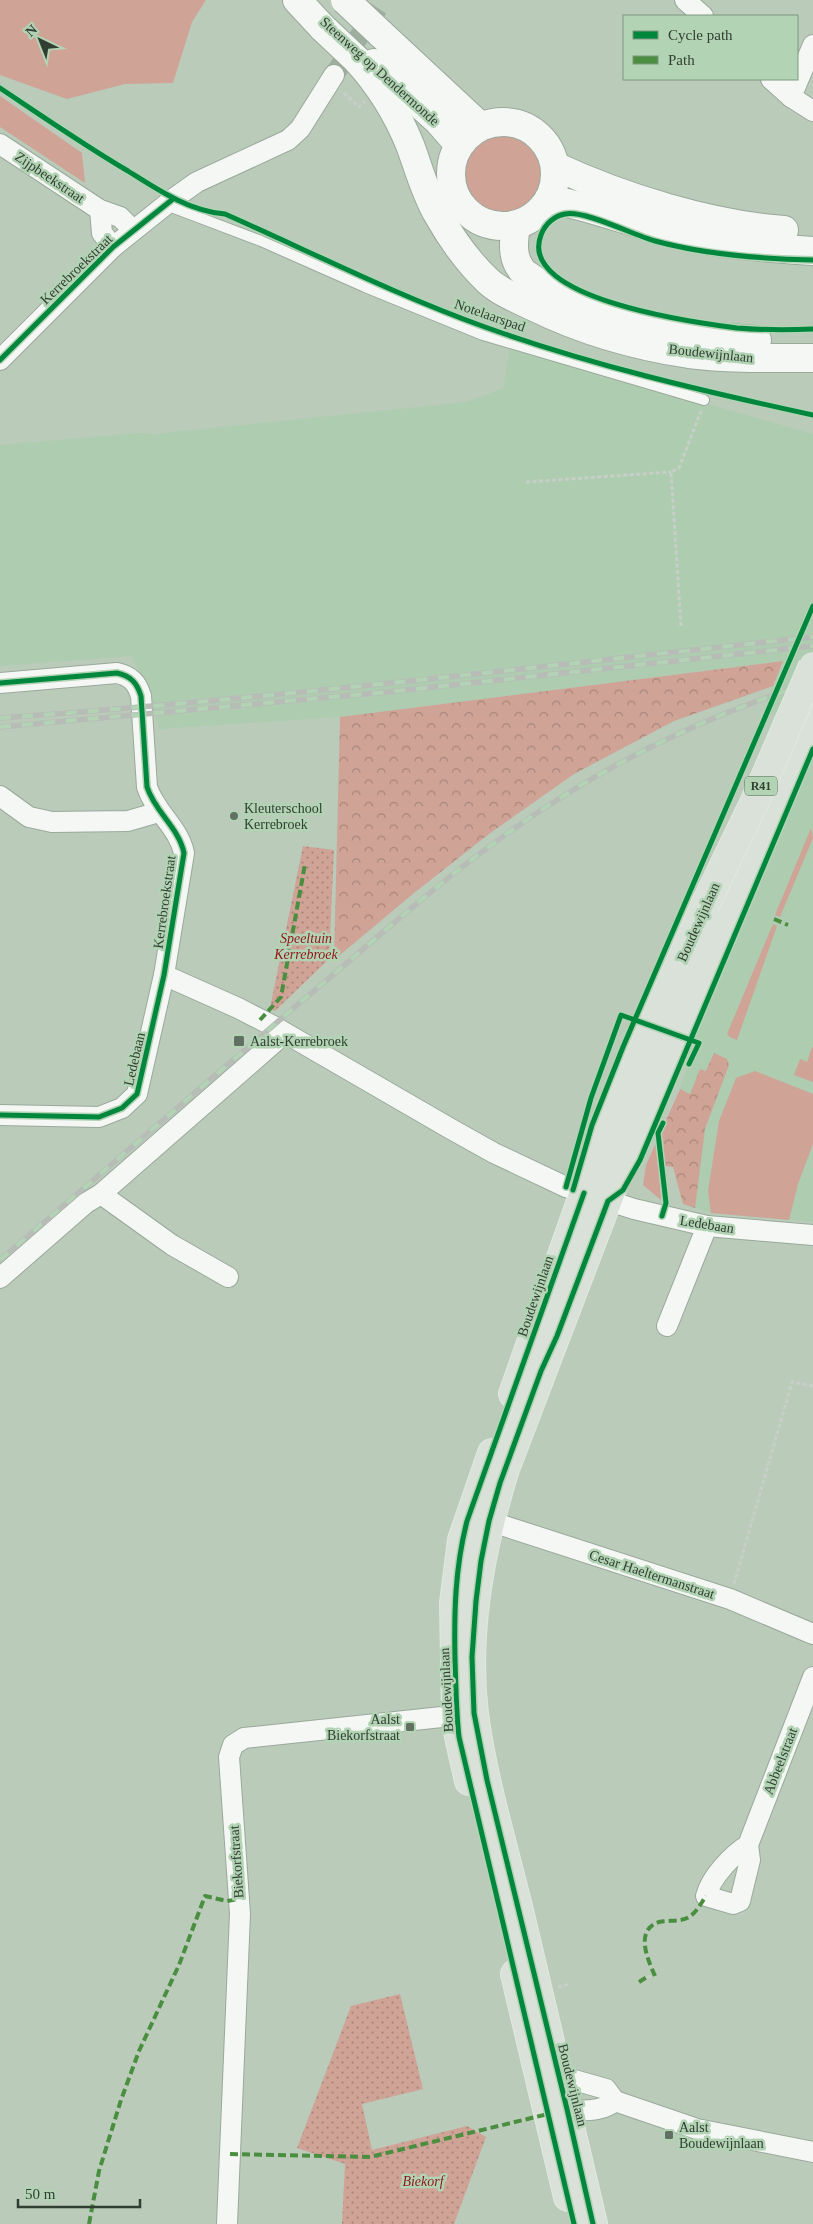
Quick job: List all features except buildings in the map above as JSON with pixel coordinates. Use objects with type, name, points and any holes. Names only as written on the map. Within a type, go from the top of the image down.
[{"type":"main road","name":"Steenweg op Dendermonde","points":[[298,0],[326,25],[366,48],[480,126]]},
{"type":"main road","name":"Steenweg op Dendermonde","points":[[345,0],[366,48],[373,77],[392,109],[409,144],[426,194],[438,216],[463,253],[489,282],[521,301],[564,322],[611,336]]},
{"type":"main road","name":"Steenweg op Dendermonde","points":[[366,48],[459,145]]},
{"type":"main road","points":[[468,213],[491,225],[504,226],[529,219],[540,210],[549,199],[555,183],[555,166],[549,148],[536,133],[519,124],[499,121],[480,126],[468,134],[459,145],[452,162],[451,181],[457,198],[468,213],[475,240],[486,260],[512,287],[521,301]]},
{"type":"main road","points":[[555,166],[638,199],[683,211],[758,228],[813,231]]},
{"type":"main road","points":[[549,199],[580,205],[682,236],[763,247],[813,250]]},
{"type":"main road","points":[[516,224],[514,254],[522,271],[564,297],[624,318],[679,330],[753,340],[813,341]]},
{"type":"main road","name":"Boudewijnlaan","points":[[611,336],[689,354],[748,358],[813,358]]},
{"type":"main road","name":"Boudewijnlaan","points":[[574,2224],[558,2112],[560,2081],[487,1780],[465,1714],[454,1603],[462,1540],[596,1197],[614,1148],[657,1013],[705,905],[754,804],[813,666]]},
{"type":"main road","name":"Boudewijnlaan","points":[[614,1148],[813,712]]},
{"type":"main road","name":"Boudewijnlaan","points":[[593,2224],[558,2112],[474,1803],[459,1737],[465,1714],[476,1601],[489,1521],[504,1469],[540,1372],[557,1336],[596,1197]]},
{"type":"street","points":[[685,0],[702,15]]},
{"type":"street","points":[[791,96],[813,46]]},
{"type":"street","name":"Kerrebroekstraat","points":[[0,360],[113,247],[166,205],[197,182],[288,140],[300,129],[332,78]]},
{"type":"street","points":[[772,80],[813,111]]},
{"type":"street","name":"Zijpbeekstraat","points":[[0,144],[100,210],[120,217],[134,230]]},
{"type":"street","name":"Zijpbeekstraat","points":[[100,210],[102,233],[113,247]]},
{"type":"street","name":"Kerrebroekstraat","points":[[0,683],[117,673],[133,680],[138,687],[141,696],[148,787],[151,799],[179,840],[184,853],[164,975]]},
{"type":"street","points":[[1,804],[29,817],[52,822],[128,821],[159,812]]},
{"type":"street","name":"Ledebaan","points":[[0,1115],[99,1116],[122,1108],[137,1094],[164,975],[238,1008],[486,1148],[566,1187],[662,1216],[707,1226],[813,1235]]},
{"type":"street","points":[[0,1278],[79,1209],[101,1194],[285,1033]]},
{"type":"street","points":[[101,1194],[172,1245],[228,1277]]},
{"type":"street","points":[[667,1326],[707,1226]]},
{"type":"street","name":"Cesar Haeltermanstraat","points":[[489,1521],[730,1600],[813,1634]]},
{"type":"street","name":"Abbeelstraat","points":[[748,1845],[813,1677]]},
{"type":"street","name":"Biekorfstraat","points":[[227,2224],[240,1914],[230,1751],[233,1745],[244,1738],[465,1714]]},
{"type":"street","points":[[560,2081],[574,2080],[606,2089],[615,2101],[697,2129],[813,2152]]},
{"type":"street","points":[[558,2112],[599,2109],[609,2106],[615,2101]]},
{"type":"lane","points":[[166,205],[260,241],[365,288],[483,335],[704,400]]},
{"type":"path","points":[[332,78],[359,107],[366,100]]},
{"type":"path","points":[[526,482],[671,472],[679,468],[704,400]]},
{"type":"path","points":[[671,472],[681,626]]},
{"type":"path","points":[[730,1600],[792,1382],[813,1386]]},
{"type":"path","points":[[647,1978],[655,1976]]},
{"type":"shaded area","points":[[510,348],[813,434],[813,694],[761,719],[782,661],[340,717],[160,729],[132,656],[0,666],[0,445],[139,433],[154,434],[467,402],[503,388]]},
{"type":"shaded area","points":[[813,759],[813,1222],[711,1213],[683,1204],[690,1094],[680,1089],[696,1037]]},
{"type":"green space","points":[[0,0],[206,0],[192,22],[173,83],[125,84],[67,99],[0,75]]},
{"type":"green space","points":[[0,96],[82,153],[85,183],[0,127]]},
{"type":"green space","points":[[502,135],[517,138],[530,146],[538,159],[541,174],[538,189],[530,202],[517,210],[502,213],[487,210],[474,202],[466,189],[463,174],[466,159],[474,146],[487,138]]},
{"type":"green space","points":[[783,661],[773,686],[674,721],[574,774],[489,834],[414,893],[334,960],[340,717]]},
{"type":"green space","points":[[811,828],[813,838],[780,917],[775,915]]},
{"type":"green space","name":"Speeltuin Kerrebroek","points":[[303,846],[334,850],[329,959],[275,1011],[270,1008]]},
{"type":"green space","points":[[773,924],[777,926],[737,1040],[727,1034]]},
{"type":"green space","points":[[812,1047],[813,1082],[794,1075],[800,1059],[807,1062]]},
{"type":"green space","points":[[714,1053],[727,1059],[729,1065],[705,1129],[695,1208],[683,1204],[673,1167],[664,1166],[663,1127],[680,1089],[690,1094],[700,1069],[706,1071]]},
{"type":"green space","points":[[755,1071],[813,1094],[813,1144],[798,1184],[789,1220],[711,1213],[708,1191],[719,1121],[736,1078]]},
{"type":"green space","points":[[663,1127],[664,1166],[660,1182],[661,1200],[643,1185],[646,1165]]},
{"type":"green space","name":"Biekorf","points":[[400,1994],[423,2089],[362,2104],[372,2150],[467,2126],[486,2137],[454,2224],[342,2224],[345,2164],[297,2148],[351,2006]]},
{"type":"tunnel","points":[[334,75],[383,0]]},
{"type":"railway","points":[[0,718],[305,692],[813,637]]},
{"type":"railway","points":[[0,727],[388,692],[813,646]]},
{"type":"railway","points":[[0,1260],[407,912],[515,828],[585,783],[658,743],[773,695],[813,682]]},
{"type":"marked path","points":[[260,1020],[281,997],[305,864]]},
{"type":"marked path","points":[[774,919],[788,925]]},
{"type":"marked path","points":[[89,2224],[99,2171],[121,2100],[139,2051],[179,1965],[205,1896],[227,1901],[239,1899]]},
{"type":"marked path","points":[[655,1976],[645,1946],[647,1932],[651,1926],[659,1922],[686,1919],[697,1910],[706,1896]]},
{"type":"marked path","points":[[639,1982],[647,1977]]},
{"type":"marked path","points":[[230,2154],[370,2157],[548,2114]]},
{"type":"cycle path","name":"Notelaarspad","points":[[0,88],[95,151],[174,198],[199,209],[225,214],[452,315],[525,341],[606,365],[688,387],[813,415]]},
{"type":"cycle path","points":[[0,360],[113,247],[173,199]]},
{"type":"cycle path","points":[[813,260],[754,257],[674,246],[646,238],[596,219],[574,214],[565,214],[554,219],[547,224],[541,235],[541,257],[556,276],[582,291],[615,304],[686,320],[737,328],[813,329]]},
{"type":"cycle path","points":[[573,1190],[592,1125],[623,1047],[813,606]]},
{"type":"cycle path","points":[[0,683],[117,673],[133,681],[138,687],[141,696],[147,787],[155,804],[177,836],[184,853],[164,975],[137,1094],[122,1108],[99,1117],[0,1115]]},
{"type":"cycle path","points":[[593,2224],[487,1780],[474,1713],[472,1657],[481,1561],[489,1521],[500,1483],[541,1371],[557,1336],[608,1201],[623,1190],[640,1160],[813,749]]},
{"type":"cycle path","points":[[566,1187],[591,1098],[621,1015],[699,1043],[689,1064]]},
{"type":"cycle path","points":[[662,1216],[666,1203],[658,1133],[663,1123]]},
{"type":"cycle path","points":[[574,2224],[459,1737],[456,1698],[455,1625],[456,1590],[467,1521],[584,1193]]},
{"type":"place","name":"Kleuterschool Kerrebroek","points":[[234,816]]},
{"type":"place","name":"Aalst-Kerrebroek","points":[[239,1041]]},
{"type":"place","name":"Aalst Biekorfstraat","points":[[410,1727]]},
{"type":"place","name":"Aalst Boudewijnlaan","points":[[669,2135]]}]
